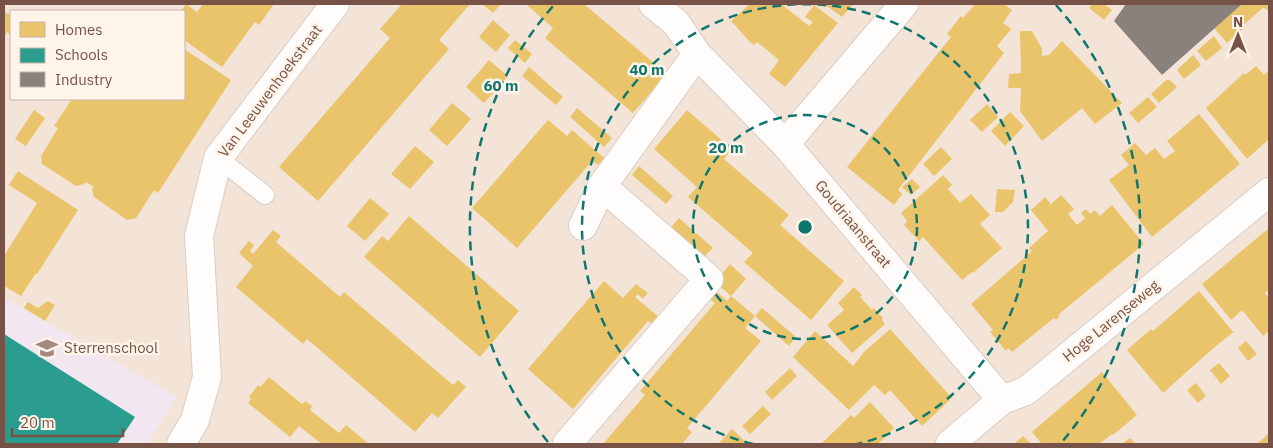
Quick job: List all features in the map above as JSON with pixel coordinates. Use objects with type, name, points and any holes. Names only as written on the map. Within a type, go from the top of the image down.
[{"type":"street","name":"Van Leeuwenhoekstraat","points":[[181,444],[195,420],[207,377],[200,236],[218,158],[335,4]]},
{"type":"street","name":"Goudriaanstraat","points":[[653,4],[676,23],[697,54],[785,144],[1002,400]]},
{"type":"street","points":[[785,144],[904,4]]},
{"type":"street","points":[[583,226],[602,186],[697,54]]},
{"type":"street","points":[[567,444],[709,279],[602,186]]},
{"type":"street","name":"Hoge Larenseweg","points":[[950,444],[1002,400],[1026,391],[1269,192]]},
{"type":"lane","points":[[218,158],[265,195]]},
{"type":"shaded area","points":[[4,4],[1269,4],[1269,444],[4,444]]},
{"type":"shaded area","name":"Sterrenschool","points":[[4,298],[177,397],[147,444],[4,444]]},
{"type":"building: Homes","points":[[186,4],[197,12],[203,4],[274,4],[259,25],[255,22],[222,67],[185,41],[185,10],[182,10]]},
{"type":"building: Homes","points":[[402,4],[470,4],[439,40],[449,49],[318,201],[279,167],[390,38],[380,29]]},
{"type":"building: Homes","points":[[482,4],[501,4],[493,13]]},
{"type":"building: Homes","points":[[526,4],[584,4],[667,74],[633,113],[545,38],[553,28]]},
{"type":"building: Homes","points":[[750,4],[781,4],[809,26],[813,22],[805,17],[814,5],[838,23],[785,87],[769,74],[779,60],[757,42],[754,45],[750,42],[731,21]]},
{"type":"building: Homes","points":[[824,4],[853,4],[842,17]]},
{"type":"building: Homes","points":[[975,4],[1004,4],[1012,10],[1003,23],[1011,29],[997,46],[1004,53],[898,190],[902,194],[894,205],[847,167],[951,37],[947,34],[961,16],[963,18]]},
{"type":"building: Homes","points":[[1092,4],[1104,4],[1112,10],[1104,20],[1089,8]]},
{"type":"building: Homes","points":[[1242,4],[1269,4],[1269,8],[1266,10],[1264,7],[1243,25],[1245,27],[1227,43],[1214,28]]},
{"type":"building: Homes","points":[[4,11],[10,15],[10,34],[7,32],[4,38]]},
{"type":"building: Homes","points":[[493,20],[510,35],[496,52],[479,37]]},
{"type":"building: Homes","points":[[1020,31],[1032,31],[1042,49],[1042,56],[1049,55],[1062,41],[1122,103],[1095,124],[1082,108],[1042,141],[1020,111],[1021,88],[1008,88],[1009,74],[1021,73]]},
{"type":"building: Homes","points":[[1214,36],[1222,48],[1206,61],[1197,51]]},
{"type":"building: Homes","points":[[515,40],[532,54],[525,63],[508,48]]},
{"type":"building: Homes","points":[[185,50],[231,80],[158,193],[154,190],[136,218],[127,220],[94,197],[92,189],[94,187],[86,182],[76,186],[42,164],[41,156],[58,128],[54,126],[71,100],[185,100]]},
{"type":"building: Homes","points":[[1193,55],[1201,65],[1184,79],[1177,70]]},
{"type":"building: Homes","points":[[489,60],[508,76],[484,103],[466,87]]},
{"type":"building: Homes","points":[[1256,66],[1264,75],[1269,70],[1269,139],[1247,159],[1206,108],[1244,73],[1245,75]]},
{"type":"building: Homes","points":[[529,67],[563,97],[556,105],[522,76]]},
{"type":"building: Homes","points":[[1166,80],[1170,80],[1177,87],[1159,103],[1151,94]]},
{"type":"building: Homes","points":[[1148,97],[1157,107],[1138,123],[1129,113]]},
{"type":"building: Homes","points":[[452,103],[471,119],[447,146],[429,130]]},
{"type":"building: Homes","points":[[987,104],[998,117],[982,132],[970,120]]},
{"type":"building: Homes","points":[[577,108],[612,138],[604,147],[570,117]]},
{"type":"building: Homes","points":[[34,110],[45,118],[26,146],[15,139]]},
{"type":"building: Homes","points":[[687,110],[732,149],[724,159],[789,215],[780,225],[844,281],[811,320],[744,262],[753,253],[688,197],[697,187],[654,149]]},
{"type":"building: Homes","points":[[1010,112],[1024,126],[1005,146],[991,131]]},
{"type":"building: Homes","points":[[1199,114],[1240,164],[1152,237],[1109,180],[1129,165],[1121,155],[1135,143],[1146,155],[1155,148],[1164,159],[1175,151],[1167,141]]},
{"type":"building: Homes","points":[[548,120],[567,136],[572,130],[604,158],[598,165],[592,161],[517,248],[472,208]]},
{"type":"building: Homes","points":[[415,146],[434,162],[410,189],[391,174]]},
{"type":"building: Homes","points":[[941,147],[952,159],[934,176],[923,164]]},
{"type":"building: Homes","points":[[639,166],[673,196],[666,204],[632,175]]},
{"type":"building: Homes","points":[[18,171],[78,210],[21,296],[4,286],[4,256],[37,203],[9,185]]},
{"type":"building: Homes","points":[[943,175],[952,185],[948,189],[960,203],[971,194],[990,215],[980,224],[1002,248],[962,280],[923,237],[919,241],[904,225],[907,221],[901,213]]},
{"type":"building: Homes","points":[[912,179],[920,187],[911,195],[902,187]]},
{"type":"building: Homes","points":[[997,189],[1015,190],[1013,202],[1003,212],[995,212]]},
{"type":"building: Homes","points":[[1061,195],[1074,209],[1068,214],[1077,225],[1085,218],[1081,213],[1086,209],[1090,214],[1095,210],[1100,216],[1112,205],[1144,244],[1058,315],[1060,316],[1056,320],[1054,318],[1012,352],[1008,348],[1006,351],[990,332],[993,330],[971,304],[1032,251],[1029,248],[1048,231],[1031,210],[1045,197],[1051,204]]},
{"type":"building: Homes","points":[[370,198],[389,214],[365,241],[347,226]]},
{"type":"building: Homes","points":[[409,216],[519,311],[480,357],[364,257],[382,236],[388,241]]},
{"type":"building: Homes","points":[[679,218],[713,248],[705,256],[671,227]]},
{"type":"building: Homes","points":[[1269,228],[1269,290],[1265,293],[1269,298],[1269,331],[1263,336],[1242,310],[1231,320],[1202,284]]},
{"type":"building: Homes","points":[[273,230],[281,236],[276,242],[340,297],[344,292],[453,385],[458,380],[466,387],[438,418],[432,413],[415,432],[307,339],[303,344],[236,287],[253,266],[239,253],[249,241],[254,245],[250,251],[253,254]]},
{"type":"building: Homes","points":[[730,264],[746,279],[731,296],[715,282]]},
{"type":"building: Homes","points":[[604,281],[623,298],[636,284],[648,293],[643,299],[638,294],[635,297],[660,318],[654,326],[648,321],[573,409],[528,369]]},
{"type":"building: Homes","points":[[854,287],[872,310],[874,308],[883,318],[882,320],[885,324],[852,353],[827,325],[844,310],[838,303]]},
{"type":"building: Homes","points":[[716,291],[727,301],[731,296],[755,316],[745,328],[761,341],[687,428],[692,432],[682,444],[603,444],[645,395],[640,391],[715,303],[709,299]]},
{"type":"building: Homes","points":[[1199,291],[1234,333],[1209,352],[1163,393],[1127,350],[1151,329],[1153,331]]},
{"type":"building: Homes","points":[[48,301],[55,305],[45,321],[24,308],[28,302],[38,308]]},
{"type":"building: Homes","points":[[762,308],[796,337],[789,346],[755,316]]},
{"type":"building: Homes","points":[[890,329],[952,398],[922,426],[890,390],[885,395],[874,385],[849,410],[793,357],[815,331],[853,366],[864,352]]},
{"type":"building: Homes","points":[[1246,341],[1257,354],[1248,361],[1238,348]]},
{"type":"building: Homes","points":[[1219,363],[1230,376],[1221,384],[1210,370]]},
{"type":"building: Homes","points":[[790,368],[797,376],[772,400],[765,392]]},
{"type":"building: Homes","points":[[1102,372],[1137,415],[1099,444],[1042,444],[1032,432]]},
{"type":"building: Homes","points":[[269,377],[302,404],[305,401],[312,406],[310,410],[339,433],[346,425],[369,444],[322,444],[299,426],[290,437],[248,403],[251,399],[249,397],[258,385],[260,387]]},
{"type":"building: Homes","points":[[1196,383],[1206,396],[1198,403],[1187,390]]},
{"type":"building: Homes","points":[[870,402],[894,428],[878,444],[821,444],[851,415],[854,418]]},
{"type":"building: Homes","points":[[763,406],[771,414],[750,434],[742,426]]},
{"type":"building: Homes","points":[[732,429],[748,444],[718,444]]},
{"type":"building: Homes","points":[[1269,433],[1269,444],[1257,444]]},
{"type":"building: Homes","points":[[1023,436],[1031,444],[1014,444]]},
{"type":"building: Homes","points":[[1130,438],[1136,444],[1122,444]]},
{"type":"building: Schools","points":[[4,334],[135,417],[117,444],[4,444]]},
{"type":"building: Industry","points":[[1126,4],[1242,4],[1162,75],[1114,21]]},
{"type":"place","name":"Sterrenschool","points":[[47,348]]}]
